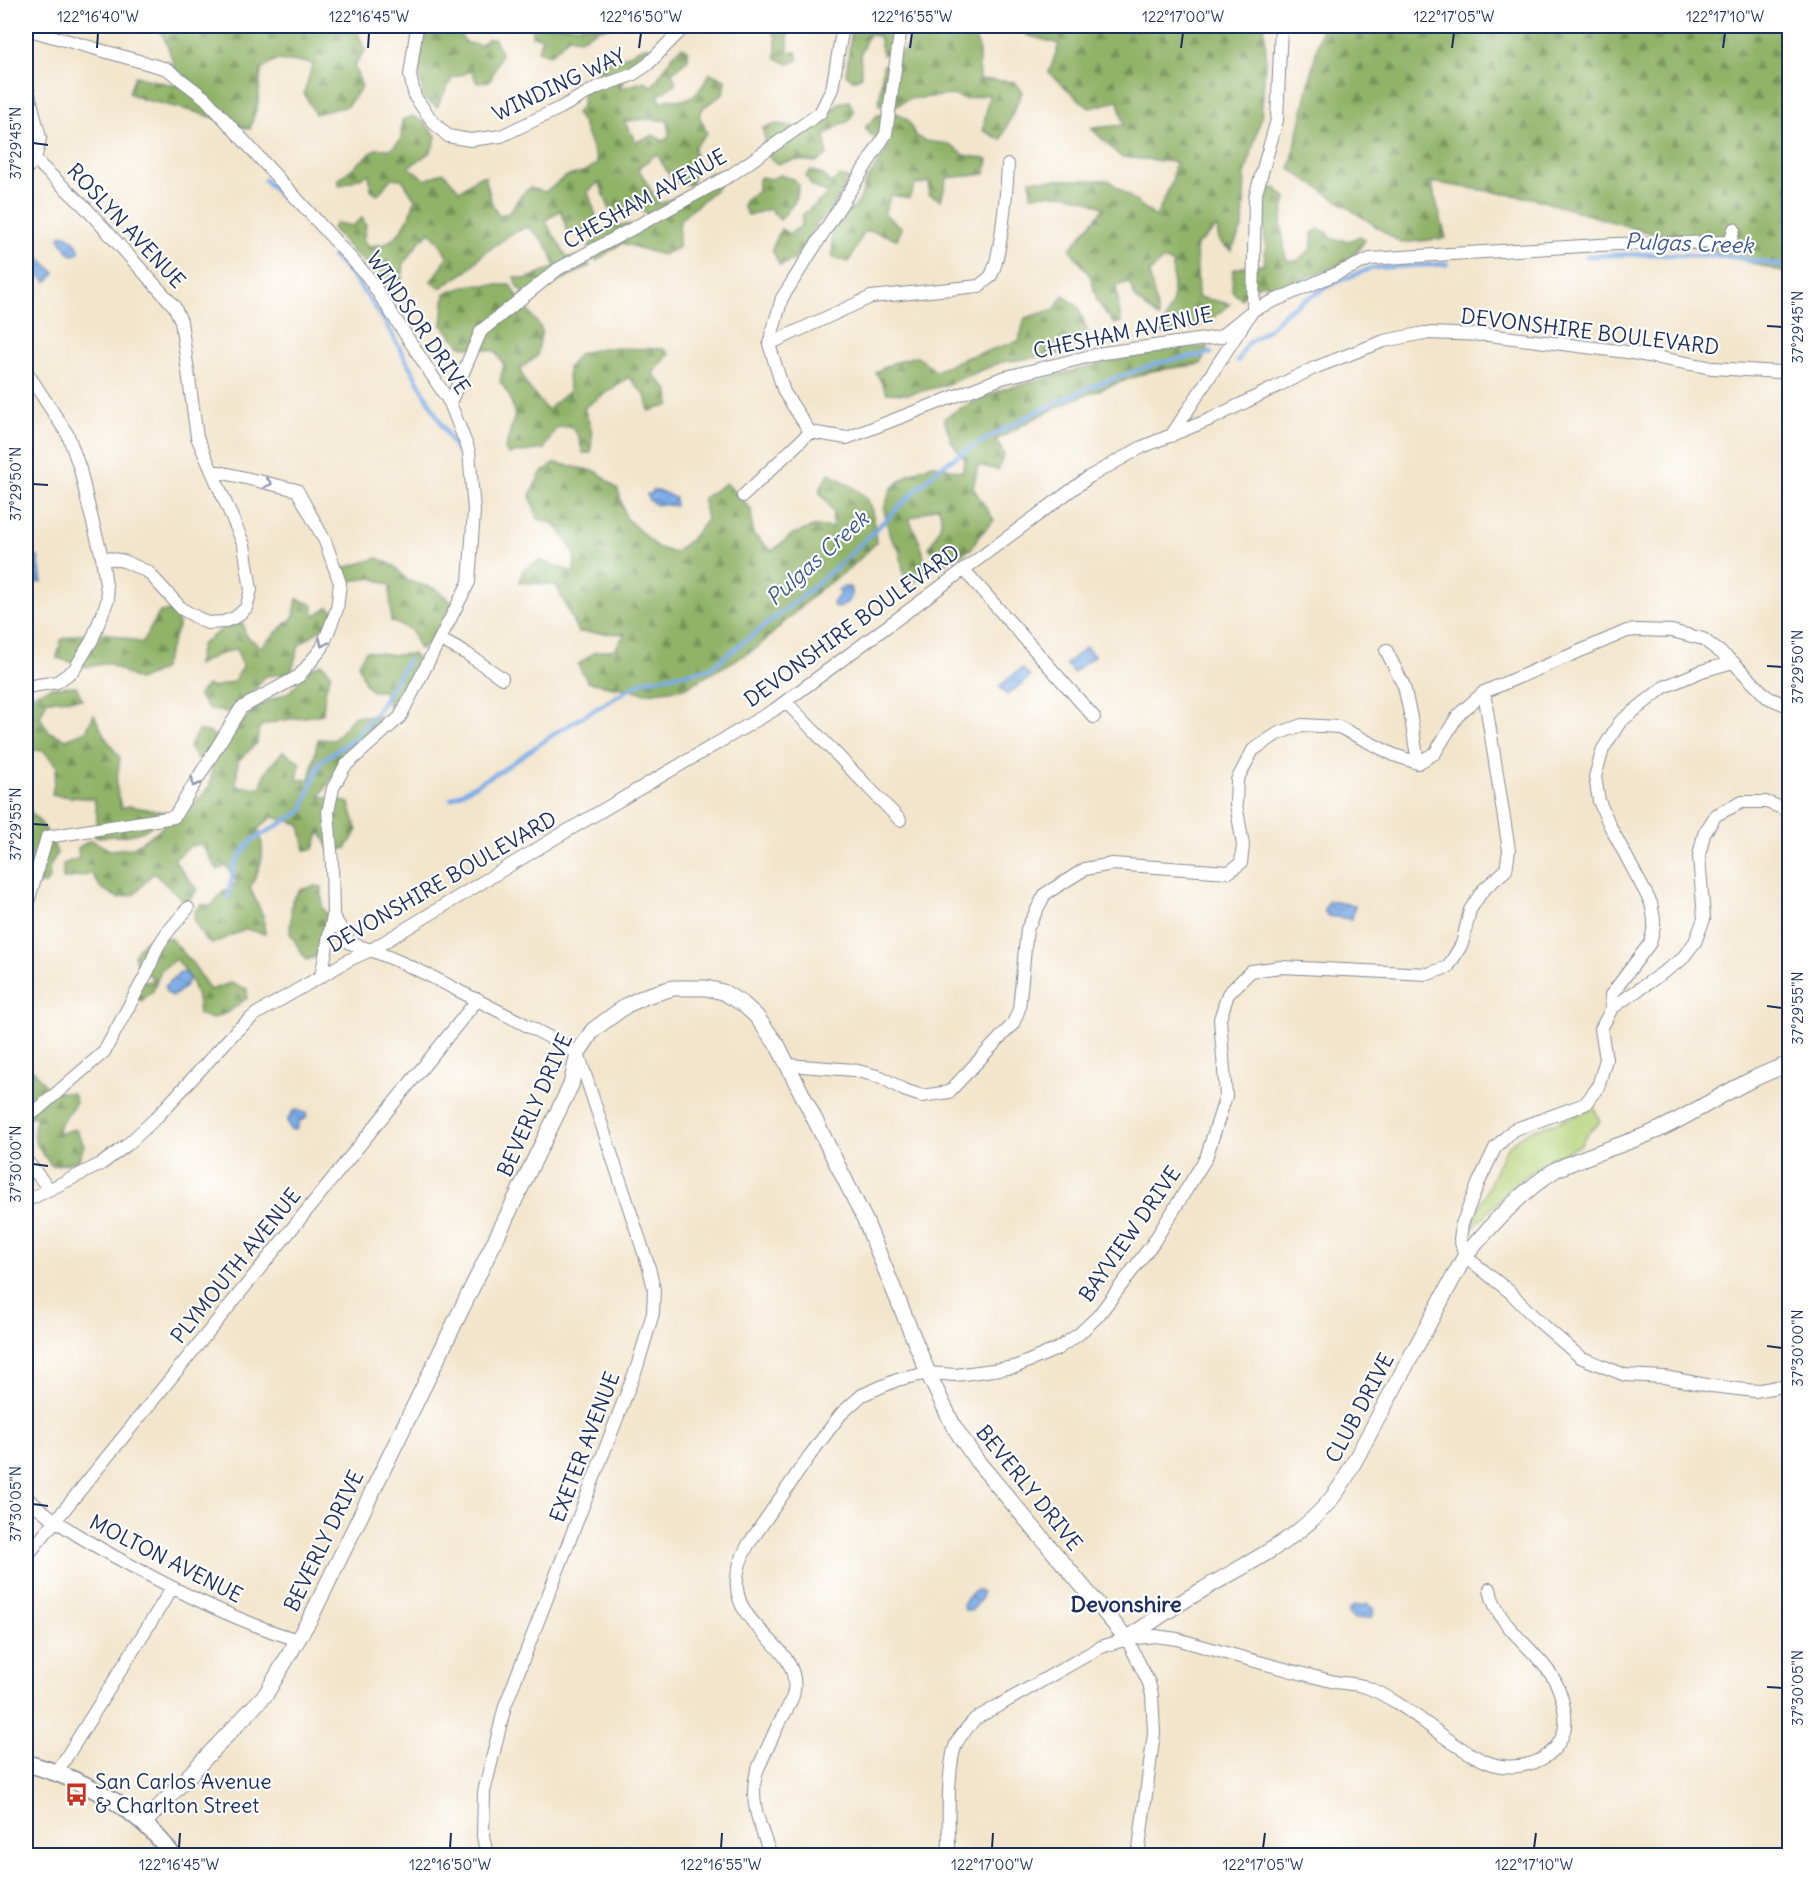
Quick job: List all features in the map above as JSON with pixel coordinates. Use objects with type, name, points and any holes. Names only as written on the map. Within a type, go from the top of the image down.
[{"type":"main road","points":[[26,1763],[57,1772],[114,1800],[144,1823],[173,1856]]},
{"type":"street","name":"WINDING WAY","points":[[417,26],[410,75],[414,97],[433,122],[448,136],[470,140],[501,136],[598,87],[632,75],[647,65],[685,26]]},
{"type":"street","name":"CHESHAM AVENUE","points":[[450,403],[480,331],[558,269],[732,175],[820,113],[832,89],[843,26]]},
{"type":"street","points":[[743,496],[810,432],[784,392],[769,344],[782,298],[885,134],[901,26]]},
{"type":"street","points":[[1171,436],[1253,310],[1255,198],[1277,120],[1281,26]]},
{"type":"street","name":"WINDSOR DRIVE","points":[[26,28],[167,69],[205,98],[368,277],[450,403],[469,451],[474,511],[469,582],[400,717],[345,766],[333,789],[328,812],[333,916],[321,976]]},
{"type":"street","points":[[26,82],[40,138],[30,164]]},
{"type":"street","name":"ROSLYN AVENUE","points":[[30,164],[85,207],[174,306],[181,321],[197,437],[244,545],[251,590],[246,608],[236,617],[223,622],[207,623],[182,609],[148,572],[124,561],[102,557]]},
{"type":"street","points":[[769,344],[871,297],[979,286],[991,276],[996,262],[1006,200],[1008,165]]},
{"type":"street","name":"CHESHAM AVENUE","points":[[810,432],[847,438],[1002,378],[1103,354],[1220,337],[1253,310],[1370,260],[1616,244],[1730,242],[1734,229]]},
{"type":"street","name":"DEVONSHIRE BOULEVARD","points":[[26,1201],[101,1164],[127,1145],[156,1118],[236,1031],[256,1014],[371,950],[786,702],[1089,477],[1142,447],[1211,419],[1324,364],[1384,341],[1424,333],[1488,335],[1627,352],[1713,368],[1779,372],[1790,369]]},
{"type":"street","points":[[26,371],[68,435],[80,469],[102,557],[108,599],[92,640],[74,670],[57,682],[26,687]]},
{"type":"street","points":[[26,909],[47,837],[174,817],[241,708],[299,676],[322,648],[337,609],[340,583],[325,541],[297,490],[211,470]]},
{"type":"street","points":[[964,570],[1094,717]]},
{"type":"street","points":[[788,1065],[854,1070],[881,1077],[904,1090],[922,1096],[948,1092],[1013,1024],[1019,1009],[1027,929],[1046,894],[1085,869],[1112,864],[1229,872],[1241,863],[1243,845],[1236,804],[1237,780],[1253,750],[1277,734],[1302,725],[1339,727],[1394,755],[1418,763],[1435,753],[1458,715],[1484,692],[1570,654],[1627,631],[1637,630],[1672,631],[1704,639],[1734,662],[1767,697],[1790,706]]},
{"type":"street","points":[[441,640],[467,654],[502,678]]},
{"type":"street","points":[[1386,650],[1404,686],[1418,763]]},
{"type":"street","points":[[1612,1008],[1612,992],[1650,943],[1654,919],[1651,903],[1599,801],[1595,777],[1603,749],[1620,722],[1664,687],[1702,671],[1734,662]]},
{"type":"street","name":"BAYVIEW DRIVE","points":[[771,1856],[755,1806],[753,1782],[765,1752],[790,1705],[794,1681],[789,1664],[741,1606],[737,1588],[737,1573],[741,1558],[810,1455],[847,1407],[862,1395],[897,1380],[928,1372],[956,1375],[1015,1367],[1057,1349],[1079,1335],[1098,1316],[1153,1243],[1206,1158],[1226,1096],[1220,1019],[1228,994],[1251,971],[1281,967],[1428,974],[1448,967],[1462,944],[1470,910],[1483,890],[1506,870],[1509,850],[1484,692]]},
{"type":"street","points":[[786,702],[900,820]]},
{"type":"street","points":[[1778,1387],[1755,1391],[1664,1377],[1625,1375],[1580,1357],[1535,1318],[1510,1292],[1465,1256],[1460,1239],[1462,1224],[1495,1148],[1512,1130],[1585,1104],[1598,1086],[1604,1068],[1606,1059],[1600,1029],[1612,1008],[1681,960],[1695,942],[1704,919],[1699,856],[1704,834],[1716,815],[1742,802],[1766,802],[1790,811]]},
{"type":"street","points":[[26,1118],[104,1052],[148,971],[157,948],[188,908]]},
{"type":"street","points":[[333,916],[350,943],[421,971],[578,1053]]},
{"type":"street","name":"BEVERLY DRIVE","points":[[144,1823],[266,1694],[311,1617],[571,1085],[578,1053],[593,1030],[627,1005],[646,996],[673,988],[706,988],[723,992],[743,1004],[756,1016],[778,1046],[865,1220],[928,1372],[954,1427],[977,1461],[1127,1639]]},
{"type":"street","name":"PLYMOUTH AVENUE","points":[[26,1557],[478,999]]},
{"type":"street","name":"EXETER AVENUE","points":[[487,1856],[483,1836],[484,1792],[505,1706],[637,1367],[653,1312],[654,1289],[649,1268],[578,1053]]},
{"type":"street","name":"CLUB DRIVE","points":[[1127,1639],[1194,1594],[1293,1536],[1328,1504],[1346,1478],[1465,1256],[1492,1224],[1522,1195],[1556,1170],[1659,1129],[1768,1071],[1790,1064]]},
{"type":"street","points":[[26,1160],[49,1189]]},
{"type":"street","name":"MOLTON AVENUE","points":[[26,1497],[71,1533],[172,1588],[267,1630],[298,1640]]},
{"type":"street","points":[[57,1772],[172,1588]]},
{"type":"street","points":[[949,1856],[951,1766],[957,1743],[964,1732],[975,1719],[1101,1647],[1127,1639],[1155,1636],[1177,1640],[1334,1682],[1364,1687],[1407,1710],[1444,1737],[1488,1763],[1518,1766],[1543,1758],[1562,1739],[1565,1729],[1560,1693],[1552,1676],[1497,1612],[1490,1589]]},
{"type":"street","points":[[1127,1639],[1149,1683],[1154,1714],[1154,1733],[1138,1856]]},
{"type":"green space","points":[[157,26],[253,26],[261,31],[268,26],[355,26],[365,51],[354,65],[362,87],[347,106],[315,114],[304,93],[313,63],[276,60],[261,70],[258,103],[250,129],[192,111],[142,99],[129,93],[135,76],[176,86],[171,54]]},
{"type":"green space","points":[[432,26],[454,26],[466,43],[481,45],[487,39],[495,39],[501,54],[490,81],[477,83],[472,71],[452,78],[437,107],[423,98],[419,65],[421,37]]},
{"type":"green space","points":[[532,26],[613,26],[599,29],[580,39],[569,37],[550,55],[538,51],[542,37],[532,36]]},
{"type":"green space","points":[[769,26],[788,26],[788,52],[796,52],[798,60],[788,64],[776,58],[776,37]]},
{"type":"green space","points":[[857,26],[904,26],[893,48],[883,55],[879,36],[868,35],[860,55],[862,76],[853,80],[846,74],[852,28]]},
{"type":"green space","points":[[913,26],[924,26],[932,38],[954,42],[960,31],[957,26],[975,26],[973,33],[979,48],[979,79],[1015,82],[1022,92],[1001,140],[983,130],[989,94],[965,99],[952,95],[908,99],[894,107],[879,105],[883,66],[907,46]]},
{"type":"green space","points":[[1024,26],[1076,26],[1079,30],[1093,26],[1107,26],[1135,31],[1150,26],[1165,31],[1173,26],[1264,26],[1266,54],[1261,118],[1245,175],[1243,226],[1231,251],[1219,241],[1217,227],[1196,246],[1198,297],[1230,304],[1206,322],[1190,329],[1160,334],[1173,301],[1173,263],[1162,260],[1149,273],[1159,318],[1136,299],[1129,282],[1116,286],[1121,322],[1114,324],[1097,301],[1091,277],[1070,249],[1104,208],[1069,195],[1031,195],[1030,180],[1108,180],[1156,217],[1172,182],[1175,162],[1121,157],[1091,128],[1124,125],[1118,101],[1089,108],[1049,73],[1059,44],[1026,35]]},
{"type":"green space","points":[[1322,26],[1789,26],[1789,274],[1532,198],[1431,182],[1446,238],[1401,243],[1290,169]]},
{"type":"green space","points":[[646,46],[651,49],[619,89],[645,81],[652,87],[674,54],[682,47],[688,51],[688,59],[672,73],[676,84],[658,95],[661,102],[691,97],[699,91],[710,73],[725,80],[723,94],[704,107],[699,115],[707,133],[694,147],[696,169],[691,185],[673,181],[657,154],[638,168],[659,204],[693,188],[710,173],[720,173],[718,187],[680,220],[678,248],[662,255],[622,243],[596,261],[588,247],[601,234],[619,225],[627,224],[645,228],[648,214],[631,206],[614,220],[599,182],[588,192],[598,222],[585,236],[567,232],[561,210],[545,221],[567,257],[585,258],[590,266],[528,297],[517,287],[514,277],[526,279],[555,267],[546,244],[527,227],[511,234],[482,255],[467,271],[440,288],[431,281],[447,256],[430,232],[420,241],[404,263],[402,280],[394,291],[384,288],[373,270],[332,228],[337,223],[352,226],[362,218],[366,225],[363,240],[369,246],[384,244],[401,231],[415,199],[402,179],[391,178],[378,195],[371,189],[369,174],[340,186],[338,180],[376,149],[391,149],[401,140],[402,120],[413,116],[424,122],[436,136],[430,152],[409,167],[426,180],[443,172],[460,191],[478,177],[485,176],[492,204],[499,215],[509,213],[530,187],[545,192],[565,177],[586,171],[598,163],[582,122],[576,113],[582,106],[584,87],[596,77],[601,61],[618,60]],"holes":[[[648,119],[668,121],[669,137],[663,141],[653,135],[636,142],[624,121]]]},
{"type":"green space","points":[[849,101],[854,112],[849,121],[825,135],[827,155],[817,162],[795,160],[777,164],[768,156],[763,145],[765,139],[762,128],[777,124],[791,126],[799,135],[820,123],[839,103]]},
{"type":"green space","points":[[897,113],[908,120],[915,135],[925,141],[949,144],[964,155],[988,159],[985,174],[947,178],[941,200],[929,194],[929,182],[915,185],[909,198],[891,195],[884,214],[902,228],[897,239],[872,231],[864,232],[849,262],[833,258],[832,233],[842,215],[855,207],[861,198],[865,183],[887,150],[866,130],[866,126],[878,115]]},
{"type":"green space","points":[[811,170],[823,175],[830,183],[840,176],[850,179],[831,210],[817,224],[795,259],[780,266],[772,249],[781,229],[789,234],[802,225],[802,215],[828,193],[812,186],[806,176]]},
{"type":"green space","points":[[780,175],[793,179],[799,185],[794,203],[780,220],[770,209],[748,215],[743,206],[746,199],[758,191],[758,181],[761,177],[771,179]]},
{"type":"green space","points":[[1265,188],[1275,188],[1286,198],[1281,222],[1286,260],[1297,261],[1312,248],[1312,233],[1319,229],[1328,233],[1332,239],[1349,241],[1360,236],[1365,240],[1359,249],[1342,264],[1306,278],[1280,293],[1264,283],[1253,288],[1241,299],[1232,291],[1233,270],[1249,265],[1264,265],[1266,246],[1260,197]]},
{"type":"green space","points":[[471,285],[510,285],[542,330],[537,356],[520,369],[526,384],[547,410],[569,391],[568,368],[579,354],[601,348],[663,349],[669,354],[653,374],[669,391],[670,405],[649,411],[645,395],[629,377],[584,408],[592,432],[591,453],[583,453],[578,435],[570,426],[556,428],[544,449],[508,454],[505,449],[515,415],[509,395],[500,381],[504,365],[495,351],[461,346],[442,325],[445,293]]},
{"type":"green space","points":[[1063,295],[1078,307],[1088,332],[1067,353],[1002,362],[942,386],[909,394],[887,393],[876,372],[893,363],[916,356],[936,371],[965,358],[1019,341],[1025,318],[1055,309]]},
{"type":"green space","points":[[1208,347],[1201,364],[1151,371],[1077,398],[996,440],[1004,454],[998,470],[978,465],[973,488],[994,520],[978,537],[972,548],[943,564],[929,548],[941,523],[938,506],[909,519],[922,550],[925,573],[913,583],[904,575],[899,549],[890,537],[884,509],[891,489],[908,475],[932,464],[962,472],[965,460],[951,441],[944,418],[1004,389],[1111,361],[1172,348]]},
{"type":"green space","points":[[555,463],[598,472],[618,490],[626,518],[657,547],[674,553],[690,540],[707,520],[703,498],[726,483],[751,509],[753,534],[772,551],[793,534],[816,526],[832,528],[833,511],[819,491],[829,473],[861,493],[866,499],[873,515],[876,543],[848,570],[819,590],[757,648],[685,688],[646,693],[588,682],[578,665],[595,652],[615,649],[625,634],[578,632],[556,585],[519,582],[524,569],[540,560],[574,573],[575,554],[555,524],[538,519],[530,495],[541,473]]},
{"type":"green space","points":[[378,558],[394,566],[408,581],[436,589],[451,602],[456,621],[436,640],[419,649],[411,630],[391,621],[390,585],[372,578],[343,582],[344,568]]},
{"type":"green space","points":[[297,599],[312,604],[314,616],[329,607],[340,615],[299,645],[291,673],[265,676],[251,695],[229,712],[210,710],[198,696],[207,685],[212,688],[234,681],[243,666],[236,649],[197,665],[201,645],[225,627],[243,623],[245,635],[261,647],[294,616]]},
{"type":"green space","points":[[171,611],[179,624],[162,670],[138,680],[108,663],[87,667],[57,658],[61,640],[83,633],[101,632],[142,643],[160,612]]},
{"type":"green space","points":[[366,651],[394,655],[413,654],[421,663],[409,683],[389,706],[384,691],[372,691],[366,685],[358,664]]},
{"type":"green space","points":[[322,664],[331,673],[325,692],[323,714],[278,721],[259,727],[257,743],[238,761],[236,786],[261,788],[264,774],[283,751],[300,762],[297,780],[310,779],[318,739],[334,740],[354,716],[385,718],[349,752],[320,796],[349,803],[357,831],[346,848],[331,852],[320,831],[314,849],[305,850],[300,824],[272,817],[258,829],[262,845],[262,859],[250,888],[263,916],[265,934],[246,929],[212,944],[205,939],[194,921],[195,911],[201,904],[211,906],[224,891],[237,883],[227,866],[218,870],[201,844],[190,846],[174,860],[197,890],[187,903],[153,873],[135,894],[118,898],[101,888],[92,874],[63,879],[63,864],[79,858],[78,848],[91,840],[110,850],[132,848],[160,830],[178,802],[195,803],[210,786],[212,767],[197,759],[189,748],[198,731],[209,732],[226,747],[241,723],[258,706],[289,692],[313,667]]},
{"type":"green space","points":[[76,686],[82,699],[47,700],[40,717],[49,732],[66,739],[86,731],[94,715],[105,737],[120,758],[116,785],[121,808],[129,806],[164,812],[155,823],[139,833],[95,837],[97,815],[94,799],[52,795],[57,766],[44,751],[26,749],[26,705],[30,695],[52,687]]},
{"type":"green space","points":[[26,798],[29,809],[43,825],[57,853],[49,868],[50,879],[45,884],[26,884],[26,861],[31,858],[28,846],[26,846]]},
{"type":"green space","points":[[314,886],[322,887],[322,907],[328,915],[327,925],[317,956],[306,960],[290,933],[292,900],[300,890]]},
{"type":"green space","points":[[158,936],[171,939],[193,964],[210,990],[230,983],[247,989],[247,998],[228,1012],[212,1019],[199,1014],[193,985],[176,959],[161,970],[153,991],[141,1001],[131,991],[136,976],[149,983],[153,977],[139,969],[134,955],[144,942]]},
{"type":"green space","points":[[33,1070],[50,1091],[73,1093],[76,1102],[59,1126],[58,1134],[75,1129],[84,1145],[78,1161],[52,1166],[37,1143],[34,1132],[37,1117],[26,1116],[26,1074]]},
{"type":"green space","points":[[1594,1107],[1600,1122],[1586,1135],[1580,1145],[1547,1161],[1516,1183],[1471,1230],[1504,1152],[1512,1142],[1533,1130],[1571,1118]]},
{"type":"water","points":[[62,234],[74,241],[79,252],[74,255],[70,254],[59,238]]},
{"type":"water","points":[[40,258],[55,273],[47,282],[30,266],[34,260]]},
{"type":"water","points":[[652,490],[675,498],[675,506],[656,505],[649,500],[647,494],[652,494]]},
{"type":"water","points":[[38,557],[42,582],[33,583],[29,558]]},
{"type":"water","points":[[842,587],[850,587],[852,595],[849,601],[839,608],[834,607],[833,603],[840,594],[838,590]]},
{"type":"water","points":[[1086,647],[1094,656],[1073,673],[1066,664]]},
{"type":"water","points":[[1022,668],[1030,677],[1007,695],[999,686]]},
{"type":"water","points":[[1329,901],[1355,905],[1352,919],[1328,916],[1324,910]]},
{"type":"water","points":[[180,972],[187,974],[189,978],[182,989],[172,996],[166,992],[165,986]]},
{"type":"water","points":[[293,1111],[306,1113],[307,1116],[304,1120],[300,1120],[297,1129],[290,1129],[287,1121]]},
{"type":"water","points":[[978,1590],[982,1593],[981,1599],[971,1611],[965,1610],[964,1602],[974,1591]]},
{"type":"water","points":[[1368,1604],[1375,1609],[1372,1618],[1355,1619],[1349,1615],[1348,1611],[1354,1606]]},
{"type":"waterway","points":[[265,180],[282,198]]},
{"type":"waterway","name":"Pulgas Creek","points":[[1587,256],[1647,254],[1726,256],[1790,267]]},
{"type":"waterway","points":[[333,257],[356,281],[384,320],[457,452]]},
{"type":"waterway","name":"Pulgas Creek","points":[[1238,361],[1247,344],[1270,328],[1288,310],[1332,284],[1372,268],[1447,264]]},
{"type":"waterway","name":"Pulgas Creek","points":[[451,799],[502,770],[557,732],[643,681],[709,669],[800,598],[842,562],[939,468],[967,450],[1032,414],[1093,386],[1158,363],[1211,353]]},
{"type":"waterway","name":"Pulgas Creek","points":[[228,897],[235,863],[251,841],[302,811],[320,762],[354,738],[376,713],[408,660]]},
{"type":"place","name":"San Carlos Avenue & Charlton Street","points":[[77,1794]]},
{"type":"district","name":"Devonshire","points":[[1126,1604]]}]
